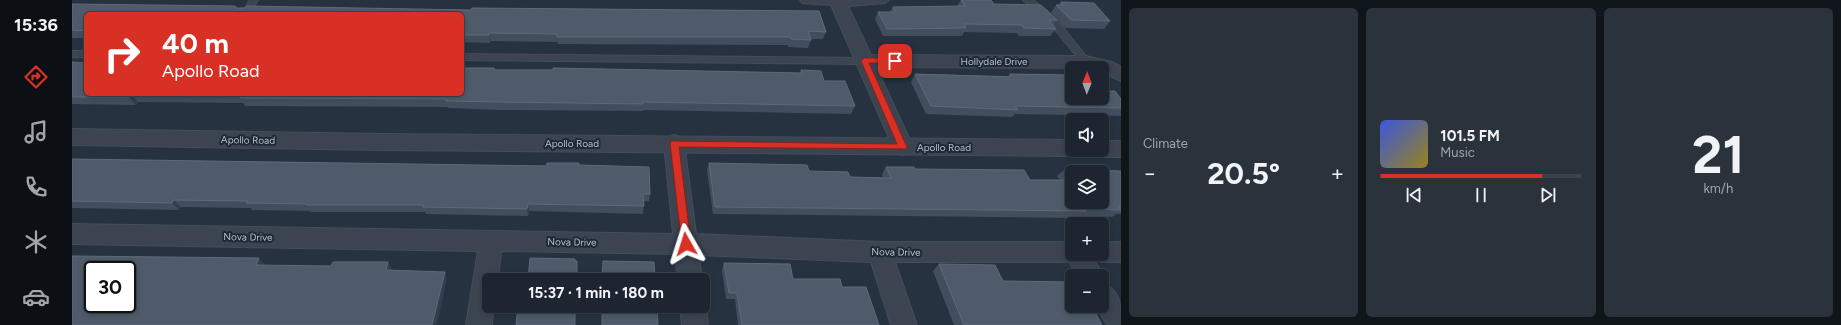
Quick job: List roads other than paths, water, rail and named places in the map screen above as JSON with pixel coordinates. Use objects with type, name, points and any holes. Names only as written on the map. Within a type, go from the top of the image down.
[{"type":"street","points":[[808,0],[838,1],[903,147]]},
{"type":"street","name":"Hollydale Drive","points":[[864,61],[1065,62]]},
{"type":"street","name":"Hollydale Drive","points":[[1109,68],[1121,75]]},
{"type":"street","name":"Apollo Road","points":[[72,137],[382,142],[674,143],[1065,148]]},
{"type":"street","points":[[674,143],[689,273]]},
{"type":"street","points":[[1109,149],[1121,149]]},
{"type":"street","name":"Nova Drive","points":[[72,234],[686,244],[880,252],[1065,252]]},
{"type":"street","points":[[479,325],[492,240]]},
{"type":"street","points":[[880,252],[904,325]]},
{"type":"street","points":[[1109,252],[1121,252]]},
{"type":"street","points":[[1109,305],[1121,325]]},
{"type":"street","points":[[694,313],[695,325]]},
{"type":"lane","points":[[246,12],[254,0]]},
{"type":"lane","points":[[838,1],[885,0]]},
{"type":"lane","points":[[1027,0],[1042,9],[1050,17],[1085,61]]},
{"type":"lane","points":[[72,54],[84,54]]},
{"type":"lane","points":[[464,58],[864,61]]}]
